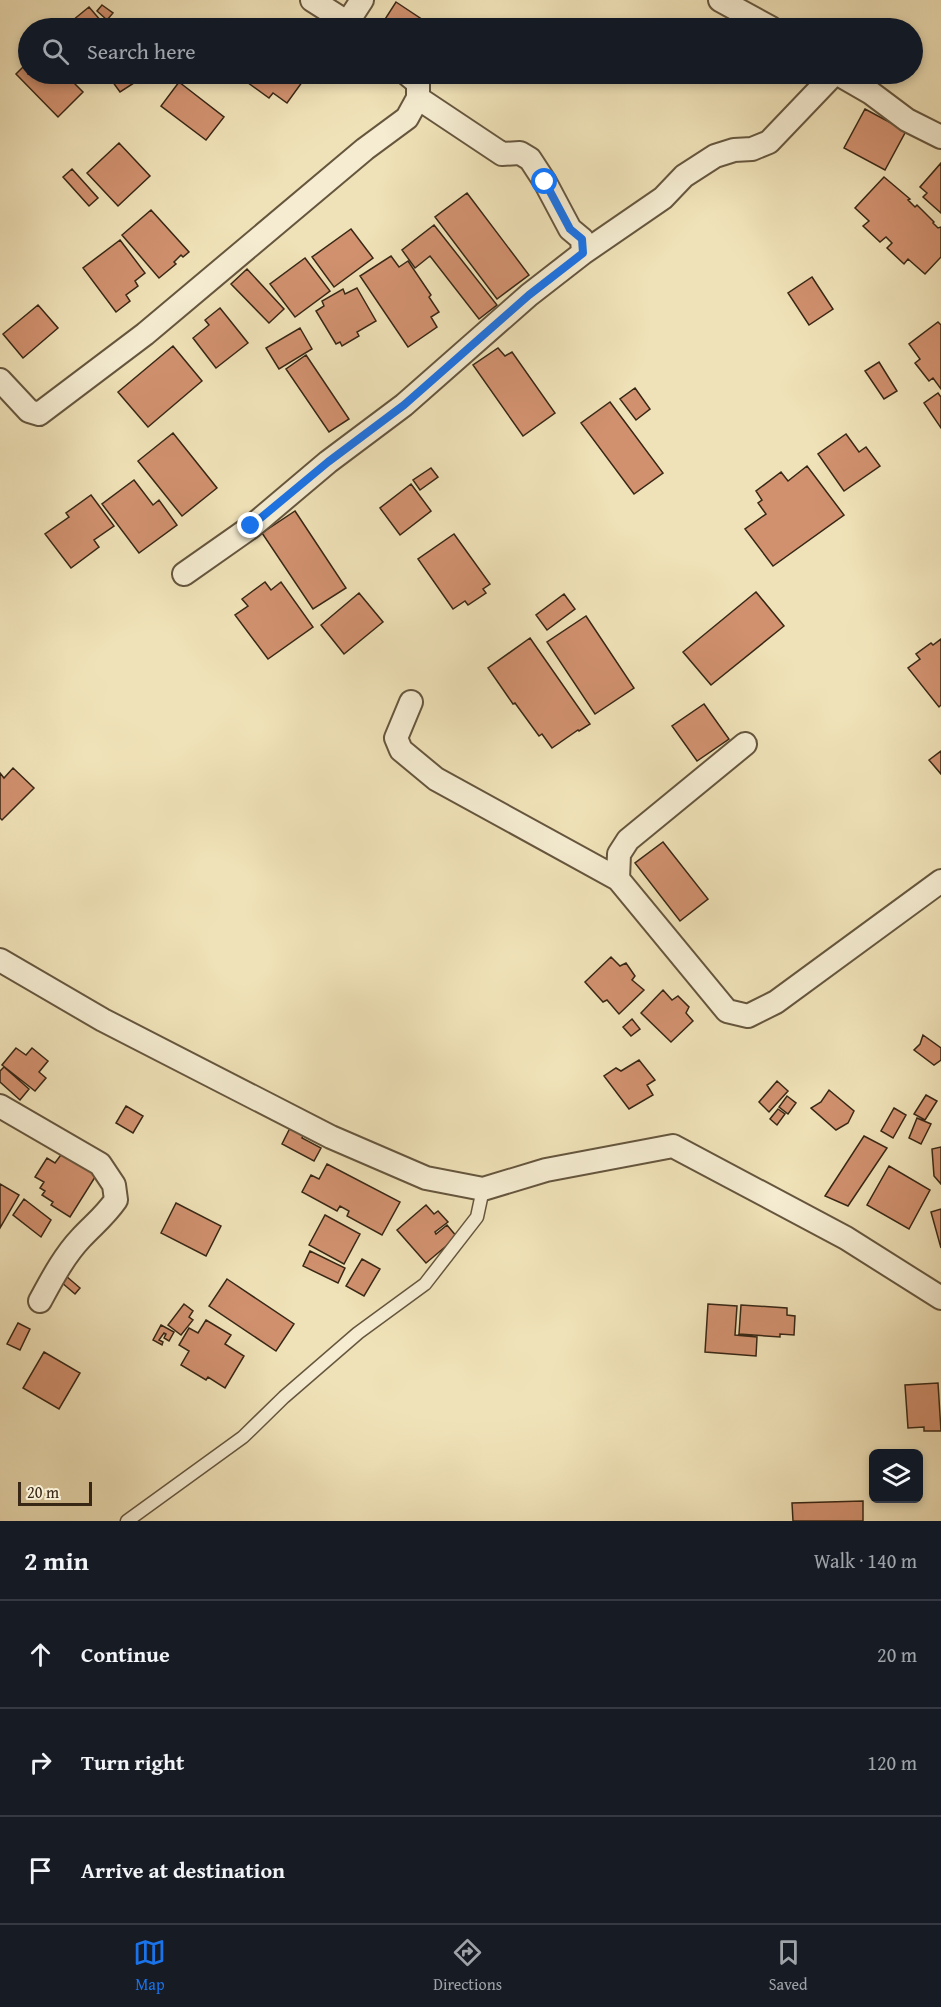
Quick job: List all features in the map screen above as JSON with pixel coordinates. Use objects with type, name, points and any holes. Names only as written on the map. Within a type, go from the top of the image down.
[{"type":"street","points":[[312,0],[340,18]]},
{"type":"street","points":[[355,18],[362,0]]},
{"type":"street","points":[[720,0],[753,18]]},
{"type":"street","points":[[0,380],[29,411],[39,414],[145,333],[365,149],[407,118],[418,98],[418,84]]},
{"type":"street","points":[[184,574],[251,526],[328,462],[404,405],[529,295],[583,253],[663,198],[684,176],[715,156],[769,142],[826,84]]},
{"type":"street","points":[[854,84],[871,93],[907,120],[941,138]]},
{"type":"street","points":[[418,98],[502,154],[520,153],[530,159],[570,229],[582,239],[583,253]]},
{"type":"street","points":[[411,702],[396,738],[401,750],[436,779],[618,879],[728,1011],[748,1016],[776,1002],[941,880]]},
{"type":"street","points":[[618,879],[619,854],[628,840],[745,744]]},
{"type":"street","points":[[2,964],[103,1020],[331,1137],[426,1178],[483,1189],[546,1170],[673,1146],[846,1238],[941,1298]]},
{"type":"street","points":[[0,1106],[100,1164],[114,1185],[116,1200],[105,1216],[81,1238],[69,1253],[40,1301]]},
{"type":"lane","points":[[127,1521],[243,1437],[284,1397],[358,1333],[425,1284],[477,1217],[483,1189]]},
{"type":"building","points":[[396,2],[420,18],[386,18]]},
{"type":"building","points":[[102,5],[113,13],[109,18],[105,18],[97,11]]},
{"type":"building","points":[[89,7],[98,18],[76,18]]},
{"type":"building","points":[[26,84],[75,84],[83,92],[58,117]]},
{"type":"building","points":[[114,84],[132,84],[120,92]]},
{"type":"building","points":[[178,84],[182,84],[224,117],[206,140],[161,106]]},
{"type":"building","points":[[250,84],[301,84],[287,103],[273,93],[269,98]]},
{"type":"building","points":[[865,109],[906,131],[885,170],[844,148]]},
{"type":"building","points":[[119,143],[150,176],[118,206],[87,173]]},
{"type":"building","points":[[941,163],[941,213],[923,197],[927,193],[920,187]]},
{"type":"building","points":[[72,169],[98,198],[89,206],[63,177]]},
{"type":"building","points":[[884,177],[910,199],[908,200],[915,207],[917,205],[938,228],[941,227],[941,257],[925,274],[908,259],[904,264],[887,248],[892,243],[886,237],[880,242],[863,226],[869,221],[855,208]]},
{"type":"building","points":[[467,193],[529,275],[497,299],[435,217]]},
{"type":"building","points":[[151,210],[189,252],[183,257],[181,255],[174,262],[176,264],[159,278],[122,235]]},
{"type":"building","points":[[434,225],[497,305],[479,319],[430,256],[415,268],[402,250]]},
{"type":"building","points":[[351,229],[373,258],[334,287],[312,257]]},
{"type":"building","points":[[120,240],[145,273],[135,281],[138,286],[126,295],[130,301],[116,312],[83,268]]},
{"type":"building","points":[[391,256],[399,267],[408,261],[431,295],[429,297],[439,312],[431,317],[437,327],[408,347],[360,276]]},
{"type":"building","points":[[305,258],[330,291],[295,317],[270,284]]},
{"type":"building","points":[[247,269],[284,309],[269,323],[231,284]]},
{"type":"building","points":[[812,277],[833,309],[809,325],[788,293]]},
{"type":"building","points":[[357,288],[376,321],[357,332],[359,336],[342,346],[340,342],[336,344],[316,311],[324,306],[322,301],[343,289],[345,294]]},
{"type":"building","points":[[38,305],[58,328],[23,358],[3,334]]},
{"type":"building","points":[[220,308],[248,343],[216,368],[193,338],[209,325],[205,320]]},
{"type":"building","points":[[938,322],[941,325],[941,389],[933,378],[929,381],[915,363],[920,359],[909,344]]},
{"type":"building","points":[[300,328],[312,349],[279,369],[266,348]]},
{"type":"building","points":[[173,346],[202,381],[148,427],[118,392]]},
{"type":"building","points":[[498,348],[505,356],[512,352],[555,413],[523,436],[473,365]]},
{"type":"building","points":[[306,355],[349,419],[329,432],[286,369]]},
{"type":"building","points":[[879,362],[897,391],[884,399],[865,371]]},
{"type":"building","points":[[635,388],[650,409],[636,420],[620,399]]},
{"type":"building","points":[[938,393],[941,397],[941,428],[924,403]]},
{"type":"building","points":[[610,402],[663,473],[634,494],[581,423]]},
{"type":"building","points":[[173,433],[217,488],[182,516],[138,461]]},
{"type":"building","points":[[846,434],[859,452],[866,447],[880,466],[844,491],[818,454]]},
{"type":"building","points":[[807,466],[844,515],[773,566],[745,529],[766,514],[758,503],[762,500],[756,491],[781,472],[788,481]]},
{"type":"building","points":[[431,468],[438,477],[420,490],[413,480]]},
{"type":"building","points":[[134,480],[153,505],[159,500],[177,525],[139,553],[102,504]]},
{"type":"building","points":[[411,484],[431,511],[400,535],[380,508]]},
{"type":"building","points":[[91,495],[114,526],[94,540],[99,547],[71,568],[45,534],[69,517],[66,513]]},
{"type":"building","points":[[295,511],[346,588],[313,609],[262,533]]},
{"type":"building","points":[[454,534],[490,584],[483,589],[486,593],[468,605],[465,601],[453,609],[418,559]]},
{"type":"building","points":[[265,582],[271,590],[281,582],[313,627],[268,659],[235,615],[248,606],[242,599]]},
{"type":"building","points":[[756,592],[784,626],[711,685],[683,652]]},
{"type":"building","points":[[359,593],[383,622],[344,654],[321,625]]},
{"type":"building","points":[[564,594],[575,609],[547,630],[536,615]]},
{"type":"building","points":[[586,616],[634,688],[595,714],[547,642]]},
{"type":"building","points":[[530,638],[590,724],[552,748],[542,734],[539,736],[515,703],[513,704],[488,668]]},
{"type":"building","points":[[941,639],[941,705],[939,707],[908,668],[920,659],[916,654]]},
{"type":"building","points":[[704,704],[729,739],[697,761],[672,726]]},
{"type":"building","points":[[941,751],[941,774],[929,760]]},
{"type":"building","points":[[13,768],[34,788],[2,820],[0,818],[0,773],[4,778]]},
{"type":"building","points":[[663,842],[708,899],[680,921],[635,863]]},
{"type":"building","points":[[611,957],[620,966],[626,963],[635,976],[632,980],[644,990],[619,1014],[607,1000],[603,1002],[585,982]]},
{"type":"building","points":[[663,990],[672,1000],[678,996],[689,1007],[686,1013],[693,1021],[671,1042],[641,1013]]},
{"type":"building","points":[[632,1019],[640,1029],[631,1036],[623,1027]]},
{"type":"building","points":[[923,1035],[941,1048],[941,1060],[934,1065],[914,1050],[920,1044]]},
{"type":"building","points":[[16,1048],[26,1055],[32,1048],[48,1061],[39,1072],[46,1078],[35,1091],[2,1065]]},
{"type":"building","points":[[639,1060],[655,1080],[647,1085],[653,1095],[629,1109],[604,1076],[616,1068],[621,1071]]},
{"type":"building","points":[[4,1067],[29,1089],[20,1100],[0,1082],[0,1071]]},
{"type":"building","points":[[777,1081],[788,1091],[769,1112],[759,1102]]},
{"type":"building","points":[[829,1090],[854,1111],[848,1123],[836,1130],[811,1108],[821,1102]]},
{"type":"building","points":[[926,1095],[937,1101],[925,1120],[914,1114]]},
{"type":"building","points":[[787,1096],[796,1103],[788,1114],[779,1107]]},
{"type":"building","points":[[126,1106],[143,1116],[133,1133],[116,1123]]},
{"type":"building","points":[[894,1108],[906,1115],[893,1138],[881,1131]]},
{"type":"building","points":[[778,1109],[785,1114],[777,1125],[770,1119]]},
{"type":"building","points":[[917,1118],[931,1124],[921,1144],[909,1138]]},
{"type":"building","points":[[290,1128],[303,1136],[302,1138],[321,1148],[314,1161],[282,1144]]},
{"type":"building","points":[[864,1136],[887,1148],[848,1206],[825,1196]]},
{"type":"building","points":[[941,1147],[941,1184],[934,1176],[932,1149]]},
{"type":"building","points":[[63,1152],[97,1174],[70,1217],[51,1205],[53,1202],[42,1195],[45,1191],[40,1188],[44,1182],[35,1177],[47,1158],[55,1163]]},
{"type":"building","points":[[327,1164],[400,1202],[382,1235],[347,1216],[349,1211],[340,1206],[337,1211],[302,1192],[311,1175],[319,1179]]},
{"type":"building","points":[[889,1166],[930,1190],[909,1229],[867,1205]]},
{"type":"building","points":[[0,1184],[19,1195],[0,1228]]},
{"type":"building","points":[[24,1199],[51,1220],[41,1237],[13,1215]]},
{"type":"building","points":[[176,1203],[221,1226],[206,1256],[161,1233]]},
{"type":"building","points":[[426,1205],[434,1214],[438,1211],[448,1222],[435,1232],[436,1234],[447,1225],[457,1237],[426,1263],[397,1230]]},
{"type":"building","points":[[941,1209],[941,1248],[931,1212]]},
{"type":"building","points":[[325,1215],[360,1234],[344,1264],[309,1245]]},
{"type":"building","points":[[310,1251],[345,1268],[338,1283],[303,1266]]},
{"type":"building","points":[[362,1259],[380,1269],[364,1296],[346,1286]]},
{"type":"building","points":[[66,1276],[80,1288],[75,1294],[61,1282]]},
{"type":"building","points":[[227,1279],[294,1324],[276,1351],[209,1306]]},
{"type":"building","points":[[184,1304],[193,1311],[189,1317],[193,1320],[181,1335],[168,1325]]},
{"type":"building","points":[[708,1304],[737,1306],[735,1335],[757,1337],[756,1356],[705,1352]]},
{"type":"building","points":[[741,1305],[787,1308],[787,1315],[795,1316],[794,1335],[780,1334],[780,1337],[739,1334]]},
{"type":"building","points":[[206,1320],[231,1335],[225,1344],[244,1356],[225,1388],[208,1377],[206,1380],[181,1365],[189,1351],[179,1345],[189,1328],[198,1333]]},
{"type":"building","points":[[18,1323],[30,1329],[20,1350],[7,1344]]},
{"type":"building","points":[[161,1325],[174,1332],[169,1341],[164,1338],[166,1334],[164,1333],[159,1340],[163,1342],[162,1345],[153,1340]]},
{"type":"building","points":[[44,1352],[80,1373],[59,1409],[23,1388]]},
{"type":"building","points":[[938,1383],[941,1431],[924,1431],[924,1427],[908,1428],[905,1385]]},
{"type":"building","points":[[863,1501],[863,1521],[793,1521],[792,1503]]},
{"type":"route","points":[[251,526],[328,462],[404,405],[529,295],[583,253],[582,239],[570,229],[545,182]]}]
